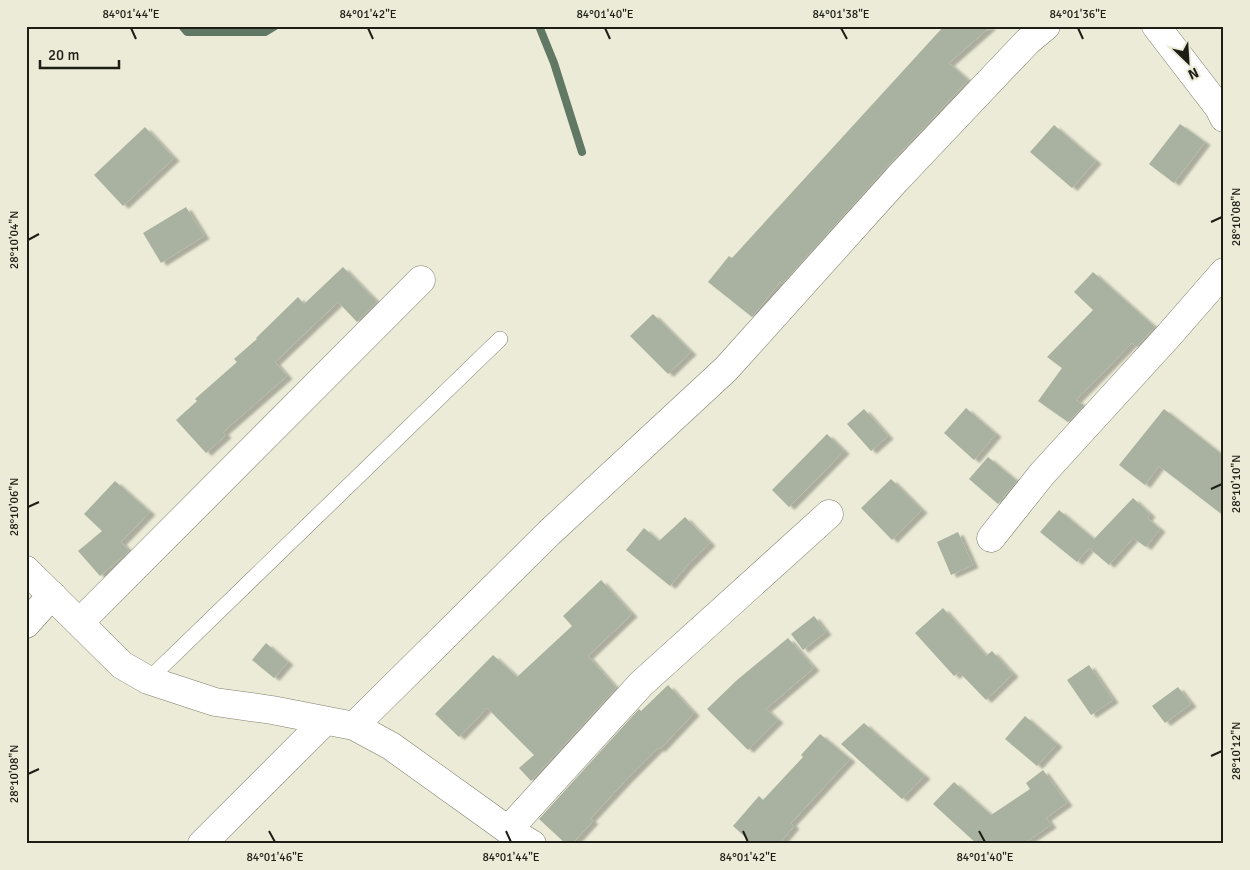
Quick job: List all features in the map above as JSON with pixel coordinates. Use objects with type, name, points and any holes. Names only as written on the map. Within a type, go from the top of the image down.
[{"type":"street","points":[[354,726],[549,533],[726,369],[897,179],[1028,40],[1046,26]]},
{"type":"street","points":[[1156,26],[1219,108],[1224,118]]},
{"type":"street","points":[[991,538],[1042,474],[1224,272]]},
{"type":"street","points":[[80,622],[421,280]]},
{"type":"street","points":[[508,830],[641,684],[829,514]]},
{"type":"street","points":[[26,570],[122,665],[148,680],[215,702],[272,710],[354,726],[391,746],[508,830],[532,844]]},
{"type":"street","points":[[26,624],[52,595]]},
{"type":"street","points":[[202,844],[325,721]]},
{"type":"lane","points":[[148,680],[500,339]]},
{"type":"building","points":[[944,26],[991,26],[949,63],[968,80],[782,284],[780,282],[752,317],[708,282],[729,256],[732,258]]},
{"type":"building","points":[[1180,124],[1205,142],[1174,183],[1149,164]]},
{"type":"building","points":[[1054,125],[1096,161],[1072,188],[1030,152]]},
{"type":"building","points":[[145,127],[174,158],[123,206],[94,175]]},
{"type":"building","points":[[186,207],[204,236],[161,263],[143,233]]},
{"type":"building","points":[[343,267],[377,302],[357,322],[338,302],[275,362],[287,376],[223,432],[226,435],[206,453],[176,420],[197,401],[195,399],[237,362],[234,359],[257,339],[298,297],[304,304]]},
{"type":"building","points":[[1093,272],[1155,327],[1136,347],[1132,343],[1076,400],[1084,405],[1068,422],[1038,401],[1062,368],[1047,357],[1093,310],[1074,292]]},
{"type":"building","points":[[653,314],[691,352],[668,374],[630,336]]},
{"type":"building","points":[[966,408],[996,434],[974,460],[944,433]]},
{"type":"building","points":[[864,409],[888,436],[871,451],[847,424]]},
{"type":"building","points":[[1164,409],[1224,456],[1224,516],[1159,466],[1145,485],[1119,465]]},
{"type":"building","points":[[827,434],[844,451],[789,507],[772,490]]},
{"type":"building","points":[[988,457],[1017,481],[998,504],[969,479]]},
{"type":"building","points":[[891,479],[922,510],[892,540],[861,508]]},
{"type":"building","points":[[115,481],[150,512],[121,542],[129,551],[100,576],[78,551],[102,531],[84,514]]},
{"type":"building","points":[[1133,498],[1150,514],[1147,518],[1160,529],[1146,547],[1133,538],[1109,565],[1089,548],[1077,562],[1040,532],[1059,510],[1094,539]]},
{"type":"building","points":[[685,517],[710,543],[670,586],[626,550],[644,528],[659,541]]},
{"type":"building","points":[[958,532],[973,565],[951,575],[937,542]]},
{"type":"building","points":[[601,580],[632,614],[588,656],[616,688],[531,781],[519,768],[534,755],[487,708],[459,737],[435,714],[493,655],[517,677],[572,626],[563,616]]},
{"type":"building","points":[[943,608],[986,656],[992,651],[1013,674],[986,700],[959,672],[954,676],[915,633]]},
{"type":"building","points":[[814,616],[826,632],[803,650],[791,634]]},
{"type":"building","points":[[788,638],[814,668],[766,709],[778,720],[748,750],[707,709],[737,680]]},
{"type":"building","points":[[266,643],[288,662],[274,678],[252,660]]},
{"type":"building","points":[[1089,665],[1113,700],[1091,715],[1067,680]]},
{"type":"building","points":[[668,685],[694,713],[660,749],[658,748],[626,780],[590,819],[593,821],[572,844],[566,844],[539,819],[639,709],[641,711]]},
{"type":"building","points":[[1178,687],[1191,704],[1165,723],[1152,706]]},
{"type":"building","points":[[1025,716],[1057,744],[1037,766],[1005,739]]},
{"type":"building","points":[[864,723],[925,776],[902,799],[841,744]]},
{"type":"building","points":[[820,734],[850,759],[791,823],[794,826],[779,844],[753,844],[733,826],[759,796],[763,800],[803,757],[801,755]]},
{"type":"building","points":[[1043,770],[1067,803],[1046,818],[1051,825],[1023,844],[977,844],[933,804],[954,782],[991,815],[1030,789],[1026,783]]},
{"type":"waterway","points":[[182,26],[187,32],[265,32],[275,26]]},
{"type":"waterway","points":[[539,26],[554,63],[582,152]]}]
